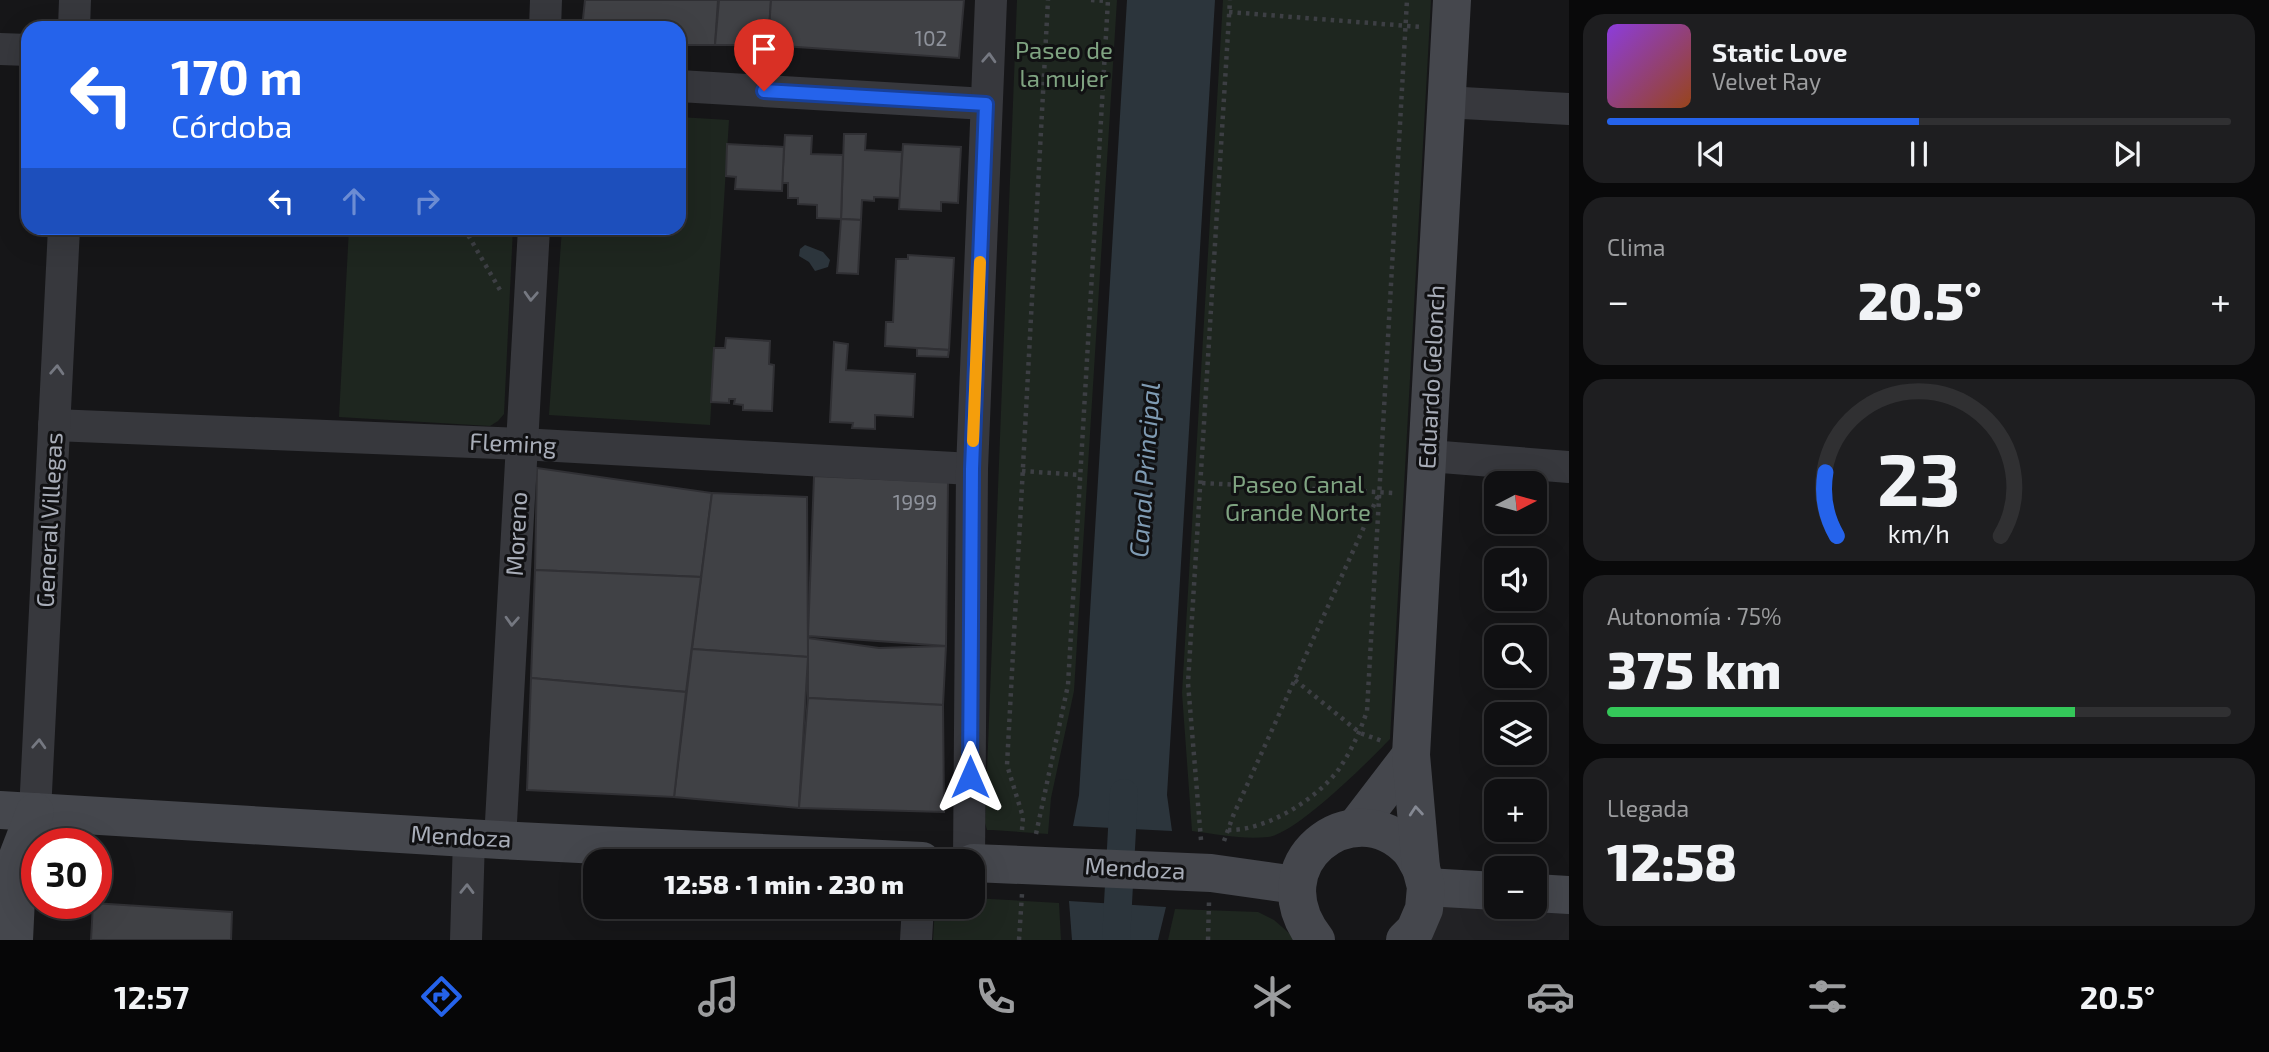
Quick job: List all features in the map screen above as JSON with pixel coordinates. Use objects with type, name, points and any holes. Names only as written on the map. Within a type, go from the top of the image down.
[{"type":"main road","name":"Eduardo Gelonch","points":[[1423,877],[1401,749],[1429,456],[1451,15]]},
{"type":"main road","points":[[1355,828],[1401,749]]},
{"type":"main road","name":"Mendoza","points":[[18,811],[683,849]]},
{"type":"main road","points":[[13,940],[18,811]]},
{"type":"main road","points":[[1316,940],[1304,925],[1297,903],[1296,885],[1304,861],[1317,845],[1335,833],[1355,828],[1376,830],[1394,837],[1410,850],[1423,877],[1424,909],[1411,937]]},
{"type":"main road","name":"Mendoza","points":[[985,860],[1037,853],[1212,851],[1296,885]]},
{"type":"main road","points":[[1423,877],[1484,889]]},
{"type":"main road","points":[[1547,894],[1569,895]]},
{"type":"street","points":[[74,21],[75,0]]},
{"type":"street","points":[[545,21],[546,0]]},
{"type":"street","points":[[971,849],[972,469],[991,0]]},
{"type":"street","points":[[0,49],[21,50]]},
{"type":"street","points":[[686,86],[986,104]]},
{"type":"street","points":[[1446,102],[1569,109]]},
{"type":"street","name":"General Villegas","points":[[18,811],[54,425],[64,235]]},
{"type":"street","name":"Moreno","points":[[466,940],[484,839],[522,444],[534,235]]},
{"type":"street","name":"Fleming","points":[[54,425],[522,444],[972,469]]},
{"type":"street","points":[[1429,456],[1569,467]]},
{"type":"street","points":[[916,940],[917,919]]},
{"type":"path","points":[[1037,853],[1007,765],[1048,0]]},
{"type":"path","points":[[1019,940],[1021,901],[1037,853],[1068,685],[1108,0],[1091,0]]},
{"type":"path","points":[[1212,851],[1188,683],[1230,0]]},
{"type":"path","points":[[1228,830],[1243,830],[1262,825],[1289,811],[1337,772],[1360,733],[1367,711],[1407,0]]},
{"type":"path","points":[[1229,12],[1405,25],[1451,15]]},
{"type":"path","points":[[468,235],[500,288],[504,300]]},
{"type":"path","points":[[1023,471],[1080,475]]},
{"type":"path","points":[[1202,482],[1426,496]]},
{"type":"path","points":[[1212,851],[1228,830],[1380,492]]},
{"type":"path","points":[[1295,680],[1360,733],[1401,749]]},
{"type":"shaded area","points":[[1426,887],[1484,903],[1484,919],[1547,919],[1547,902],[1569,895],[1569,940],[1422,940]]},
{"type":"green space","name":"Paseo de la mujer","points":[[1017,0],[1117,0],[1074,691],[1051,798],[1048,834],[987,830],[985,823]]},
{"type":"green space","name":"Paseo Canal Grande Norte","points":[[1223,0],[1431,0],[1390,739],[1350,779],[1296,824],[1280,833],[1259,838],[1192,831],[1182,693]]},
{"type":"green space","points":[[686,117],[729,120],[710,425],[549,415],[562,235],[686,235]]},
{"type":"green space","points":[[349,235],[513,235],[504,414],[498,421],[490,426],[339,417]]},
{"type":"green space","points":[[985,899],[1059,903],[1061,940],[933,940],[934,919],[985,919]]},
{"type":"green space","points":[[1175,909],[1258,912],[1274,920],[1297,940],[1168,940]]},
{"type":"water","points":[[1127,0],[1215,0],[1167,795],[1172,831],[1073,826],[1079,795]]},
{"type":"water","points":[[805,245],[823,252],[830,260],[828,267],[815,271],[809,262],[799,256],[800,249]]},
{"type":"water","points":[[1069,901],[1166,907],[1158,940],[1072,940]]},
{"type":"building","points":[[585,0],[718,0],[715,45],[686,45],[686,21],[583,21]]},
{"type":"building","points":[[719,0],[771,0],[768,45],[715,45]]},
{"type":"building","points":[[771,0],[964,0],[959,58],[768,45]]},
{"type":"building","points":[[844,134],[866,134],[865,150],[902,152],[900,198],[874,197],[874,201],[862,200],[861,220],[841,219]]},
{"type":"building","points":[[785,135],[812,136],[811,154],[843,155],[841,219],[817,218],[817,205],[798,204],[798,198],[788,198],[788,183],[782,183]]},
{"type":"building","points":[[727,144],[784,147],[782,191],[735,189],[736,177],[726,176]]},
{"type":"building","points":[[903,144],[961,147],[958,203],[941,202],[941,211],[899,209]]},
{"type":"building","points":[[841,219],[861,220],[858,274],[837,273]]},
{"type":"building","points":[[908,255],[954,258],[949,350],[885,346],[886,322],[893,322],[896,259],[908,259]]},
{"type":"building","points":[[726,338],[770,341],[769,364],[774,365],[772,411],[743,410],[743,405],[734,404],[735,399],[729,399],[729,403],[711,402],[714,348],[725,348]]},
{"type":"building","points":[[834,342],[848,344],[846,370],[915,374],[913,417],[875,415],[875,429],[852,428],[853,423],[830,422]]},
{"type":"building","points":[[917,348],[949,350],[948,357],[917,356]]},
{"type":"building","points":[[537,468],[712,493],[701,577],[535,570]]},
{"type":"building","points":[[814,476],[948,482],[946,646],[808,636]]},
{"type":"building","points":[[712,493],[807,497],[808,657],[692,649]]},
{"type":"building","points":[[535,570],[701,577],[686,692],[531,678]]},
{"type":"building","points":[[808,638],[879,648],[946,646],[943,705],[808,698]]},
{"type":"building","points":[[692,649],[808,657],[799,808],[674,797]]},
{"type":"building","points":[[531,678],[686,692],[674,797],[527,790]]},
{"type":"building","points":[[808,698],[943,705],[944,812],[799,808]]},
{"type":"building","points":[[112,904],[232,912],[231,940],[91,940],[92,919],[112,919]]},
{"type":"waterway","name":"Canal Principal","points":[[1116,940],[1124,793]]},
{"type":"slow traffic","points":[[973,441],[980,262]]},
{"type":"route","points":[[764,91],[986,104],[972,469],[970,777]]}]
